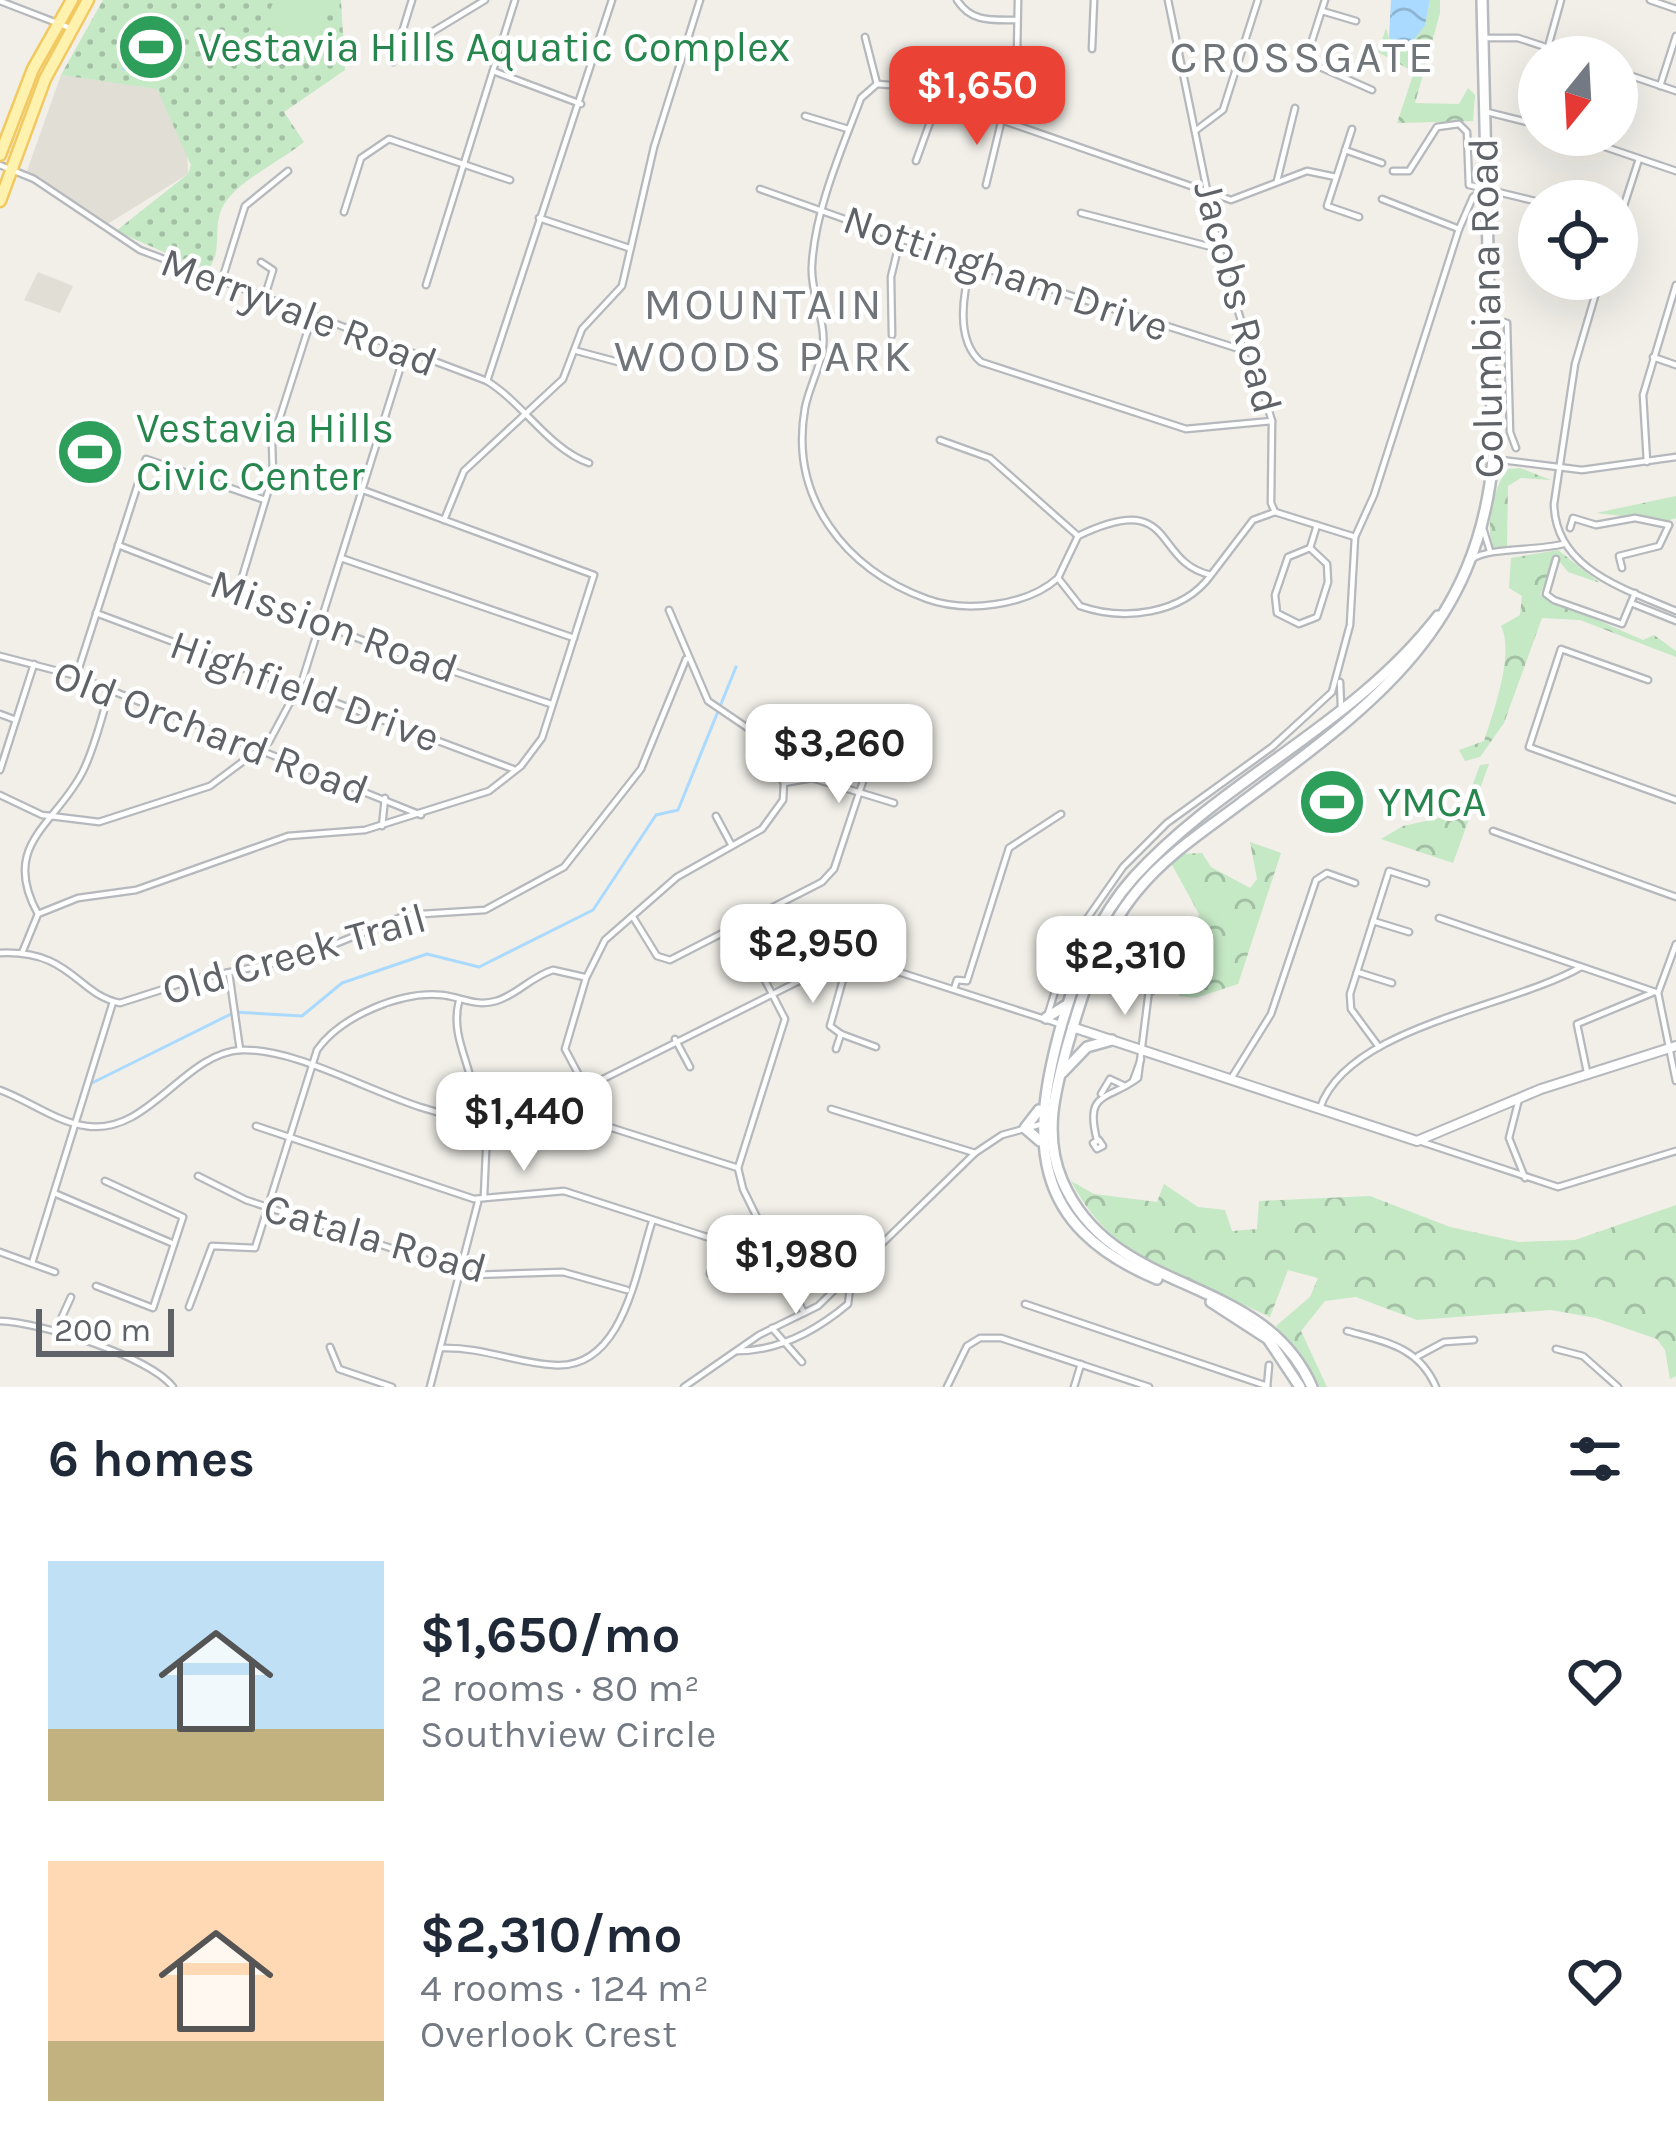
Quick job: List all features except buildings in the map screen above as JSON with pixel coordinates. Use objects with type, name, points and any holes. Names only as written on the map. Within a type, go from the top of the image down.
[{"type":"main road","points":[[0,201],[5,167],[72,0]]},
{"type":"main road","points":[[0,155],[33,69],[88,0]]},
{"type":"main road","name":"Columbiana Road","points":[[1300,1387],[1274,1345],[1230,1307],[1130,1268],[1089,1238],[1054,1185],[1041,1144],[1059,1077],[1068,1002],[1124,898],[1149,862],[1384,692],[1421,650],[1472,559],[1483,526],[1493,459],[1482,0]]},
{"type":"main road","name":"Columbiana Road","points":[[1226,807],[1401,660],[1446,608]]},
{"type":"main road","name":"Columbiana Road","points":[[1083,975],[1041,1105],[1061,1179],[1076,1210],[1098,1236],[1138,1263],[1230,1307],[1281,1340],[1312,1387]]},
{"type":"main road","points":[[1046,1018],[1068,1002]]},
{"type":"main road","points":[[1059,1077],[1088,1047],[1112,1040]]},
{"type":"main road","points":[[1041,1105],[1025,1128],[1041,1144]]},
{"type":"street","points":[[393,62],[412,0]]},
{"type":"street","points":[[398,43],[414,43],[485,0]]},
{"type":"street","points":[[426,285],[515,2],[504,0]]},
{"type":"street","points":[[487,381],[612,0]]},
{"type":"street","points":[[443,520],[464,471],[563,380],[582,329],[622,286],[645,182],[700,0]]},
{"type":"street","points":[[957,0],[965,14],[981,20],[1015,20]]},
{"type":"street","points":[[986,185],[997,156],[998,119],[1017,56],[1018,0]]},
{"type":"street","points":[[1092,49],[1094,0]]},
{"type":"street","name":"Jacobs Road","points":[[1168,0],[1219,249],[1272,421],[1269,494],[1275,512]]},
{"type":"street","points":[[1196,131],[1223,110],[1258,0]]},
{"type":"street","points":[[1325,0],[1310,51],[1312,64],[1372,91]]},
{"type":"street","points":[[1551,36],[1561,0]]},
{"type":"street","points":[[1650,0],[1676,9]]},
{"type":"street","points":[[0,1],[64,25]]},
{"type":"street","points":[[1322,10],[1356,22]]},
{"type":"street","points":[[1660,86],[1676,36]]},
{"type":"street","points":[[865,37],[877,84]]},
{"type":"street","points":[[1483,38],[1518,38]]},
{"type":"street","points":[[493,71],[580,104]]},
{"type":"street","points":[[1638,78],[1676,91]]},
{"type":"street","points":[[1211,575],[1191,569],[1167,538],[1140,521],[1106,523],[1078,536],[1058,578],[999,604],[934,602],[866,569],[829,529],[811,493],[801,439],[824,340],[811,270],[848,129],[862,98],[877,84],[904,86],[1231,200],[1311,170],[1336,177]]},
{"type":"street","points":[[916,161],[938,100]]},
{"type":"street","points":[[1276,181],[1295,108]]},
{"type":"street","points":[[1484,111],[1518,119]]},
{"type":"street","points":[[805,116],[848,129]]},
{"type":"street","points":[[1393,170],[1408,171],[1437,128],[1460,124],[1467,132],[1469,185],[1518,196]]},
{"type":"street","points":[[1352,129],[1327,206],[1360,217]]},
{"type":"street","points":[[344,212],[361,158],[379,143],[400,139],[510,180]]},
{"type":"street","points":[[1345,150],[1382,163]]},
{"type":"street","points":[[1630,156],[1676,171]]},
{"type":"street","points":[[1632,180],[1639,159]]},
{"type":"street","name":"Merryvale Road","points":[[5,167],[34,179],[112,236],[221,283],[487,381],[531,412],[573,457],[590,463]]},
{"type":"street","points":[[221,283],[243,211],[269,182],[287,171]]},
{"type":"street","points":[[1342,712],[1340,679],[1355,537],[1374,495],[1459,229],[1473,197],[1486,188]]},
{"type":"street","name":"Nottingham Drive","points":[[760,189],[970,264],[1252,353]]},
{"type":"street","points":[[1382,199],[1459,229]]},
{"type":"street","points":[[1081,213],[1219,249]]},
{"type":"street","points":[[539,218],[629,248]]},
{"type":"street","points":[[892,335],[891,277],[900,240]]},
{"type":"street","points":[[261,262],[273,270],[264,299]]},
{"type":"street","points":[[970,264],[964,329],[969,348],[981,362],[1186,429],[1272,421]]},
{"type":"street","points":[[1647,462],[1642,406],[1676,285]]},
{"type":"street","points":[[1593,300],[1576,356],[1554,513],[1563,544],[1578,562],[1676,611]]},
{"type":"street","points":[[238,591],[273,469],[272,442],[312,317]]},
{"type":"street","points":[[1490,318],[1507,323],[1510,432],[1516,448]]},
{"type":"street","points":[[577,351],[618,362]]},
{"type":"street","points":[[0,795],[42,815],[99,822],[187,796],[239,768],[257,747],[268,742],[298,689],[405,353]]},
{"type":"street","points":[[1653,357],[1676,364]]},
{"type":"street","points":[[940,440],[990,458],[1078,536]]},
{"type":"street","points":[[1493,459],[1591,470],[1676,457]]},
{"type":"street","points":[[76,676],[146,459],[265,500]]},
{"type":"street","points":[[22,953],[38,914],[78,898],[136,890],[287,836],[382,826],[421,815],[489,791],[535,750],[594,575],[363,490]]},
{"type":"street","points":[[1058,578],[1080,606],[1123,614],[1174,604],[1211,575],[1253,520],[1275,512],[1355,537]]},
{"type":"street","points":[[1570,528],[1573,518],[1596,525],[1635,518],[1672,524],[1659,546],[1619,556],[1622,568]]},
{"type":"street","points":[[1310,548],[1317,526]]},
{"type":"street","points":[[1483,526],[1490,551]]},
{"type":"street","points":[[1472,559],[1490,551],[1518,553],[1563,544]]},
{"type":"street","name":"Mission Road","points":[[118,545],[318,623],[551,704]]},
{"type":"street","points":[[1310,548],[1330,574],[1317,617],[1299,624],[1277,613],[1275,595],[1288,557],[1310,548]]},
{"type":"street","points":[[340,557],[574,638]]},
{"type":"street","points":[[1556,559],[1546,590],[1550,598],[1622,624],[1635,593]]},
{"type":"street","points":[[1631,603],[1676,621]]},
{"type":"street","points":[[669,610],[686,659],[708,701],[754,733],[784,783],[772,820],[677,877],[604,940],[586,978],[566,1048],[606,1126],[738,1168]]},
{"type":"street","name":"Highfield Drive","points":[[97,613],[513,769]]},
{"type":"street","points":[[1648,680],[1562,649],[1529,747],[1676,800]]},
{"type":"street","name":"Old Orchard Road","points":[[0,656],[76,676],[421,815]]},
{"type":"street","name":"Old Creek Trail","points":[[0,953],[22,953],[61,964],[113,1002],[302,958],[406,915],[485,910],[564,867],[641,769],[673,680],[686,659]]},
{"type":"street","points":[[0,770],[34,664]]},
{"type":"street","points":[[1046,1018],[1070,943],[1090,910],[1152,837],[1304,721],[1340,679]]},
{"type":"street","points":[[38,914],[20,892],[16,865],[42,815],[59,806],[82,774],[111,690]]},
{"type":"street","points":[[0,714],[16,720]]},
{"type":"street","points":[[633,917],[662,959],[738,928],[830,875],[870,760]]},
{"type":"street","points":[[784,783],[812,778],[894,802]]},
{"type":"street","points":[[1213,790],[1226,807]]},
{"type":"street","points":[[382,826],[385,798]]},
{"type":"street","points":[[954,988],[957,980],[967,981],[1009,848],[1061,814]]},
{"type":"street","points":[[716,816],[731,844]]},
{"type":"street","points":[[1493,831],[1676,897]]},
{"type":"street","points":[[1379,1048],[1351,1010],[1357,971],[1389,871],[1426,883]]},
{"type":"street","points":[[1232,1077],[1271,1014],[1316,880],[1327,873],[1355,883]]},
{"type":"street","points":[[1439,918],[1658,993]]},
{"type":"street","points":[[1373,921],[1408,932]]},
{"type":"street","points":[[738,928],[784,1029],[738,1168],[743,1190],[804,1313]]},
{"type":"street","points":[[1676,944],[1658,993],[1673,1047],[1676,1081]]},
{"type":"street","points":[[849,956],[830,1026],[876,1047]]},
{"type":"street","points":[[0,1090],[76,1123],[96,1126],[124,1119],[220,1055],[240,1050],[312,1067],[472,1117],[487,1127],[517,1122],[849,956],[1143,1054],[1232,1077],[1525,1178],[1572,1185],[1676,1150]]},
{"type":"street","points":[[1320,1108],[1333,1078],[1379,1048],[1581,967]]},
{"type":"street","points":[[189,1307],[212,1246],[251,1250],[324,1040],[374,1009],[436,994],[459,1001],[498,1000],[553,970],[586,978]]},
{"type":"street","points":[[1357,971],[1392,982]]},
{"type":"street","points":[[229,973],[240,1050]]},
{"type":"street","points":[[1102,1096],[1133,1081],[1143,1054],[1152,992]]},
{"type":"street","points":[[1587,1072],[1577,1024],[1658,993]]},
{"type":"street","points":[[459,1001],[456,1032],[476,1086],[472,1117]]},
{"type":"street","points":[[32,1263],[113,1002]]},
{"type":"street","points":[[836,1049],[841,1034]]},
{"type":"street","points":[[675,1039],[690,1067]]},
{"type":"street","points":[[1417,1141],[1587,1072],[1673,1047]]},
{"type":"street","points":[[1097,1140],[1092,1116],[1102,1085],[1110,1079],[1125,1086]]},
{"type":"street","points":[[391,1093],[394,1083]]},
{"type":"street","points":[[1520,1100],[1509,1138],[1525,1178]]},
{"type":"street","points":[[831,1109],[975,1153]]},
{"type":"street","points":[[684,1387],[772,1328],[804,1313],[975,1153],[1025,1128],[1046,1124]]},
{"type":"street","points":[[256,1126],[481,1198],[564,1191],[718,1243],[710,1274]]},
{"type":"street","points":[[430,1387],[481,1198],[487,1127]]},
{"type":"street","name":"Catala Road","points":[[199,1175],[267,1207],[459,1271],[484,1276],[562,1272],[628,1290]]},
{"type":"street","points":[[96,1286],[153,1307],[181,1212],[105,1180]]},
{"type":"street","points":[[54,1193],[174,1244]]},
{"type":"street","points":[[442,1348],[488,1348],[542,1364],[572,1364],[595,1354],[613,1335],[652,1222]]},
{"type":"street","points":[[0,1252],[55,1272]]},
{"type":"street","points":[[736,1351],[813,1332],[848,1304],[852,1273]]},
{"type":"street","points":[[56,1330],[70,1297]]},
{"type":"street","points":[[1025,1304],[1267,1387],[1269,1365]]},
{"type":"street","points":[[0,1321],[56,1330],[159,1374],[173,1387]]},
{"type":"street","points":[[772,1328],[802,1362]]},
{"type":"street","points":[[1347,1331],[1417,1357],[1436,1387]]},
{"type":"street","points":[[947,1387],[961,1354],[980,1338],[1001,1338],[1149,1387]]},
{"type":"street","points":[[1417,1357],[1444,1342],[1474,1340]]},
{"type":"street","points":[[329,1347],[339,1369],[392,1387]]},
{"type":"street","points":[[1556,1349],[1583,1356],[1618,1387]]},
{"type":"street","points":[[1074,1387],[1081,1364]]},
{"type":"shaded area","points":[[61,75],[157,88],[187,147],[188,174],[106,225],[27,171]]},
{"type":"shaded area","points":[[38,272],[73,286],[60,313],[24,300]]},
{"type":"green space","points":[[103,0],[341,0],[345,70],[284,112],[304,142],[228,198],[219,216],[215,256],[207,271],[116,231],[188,174],[191,165],[157,89],[61,75]]},
{"type":"green space","points":[[1430,0],[1440,0],[1440,13],[1415,103],[1459,104],[1468,88],[1475,95],[1473,121],[1397,123],[1414,72],[1378,52],[1386,28],[1389,38],[1425,25]]},
{"type":"green space","points":[[326,2],[324,26],[311,46],[277,62],[268,16],[272,5]]},
{"type":"green space","points":[[1520,468],[1551,480],[1521,478],[1508,486],[1507,547],[1493,548],[1490,518],[1495,496],[1508,469]]},
{"type":"green space","points":[[1676,496],[1676,518],[1666,521],[1596,513]]},
{"type":"green space","points":[[1558,550],[1600,583],[1568,572],[1555,556],[1540,595],[1643,640],[1654,635],[1676,651],[1676,657],[1580,620],[1542,618],[1504,723],[1480,757],[1465,761],[1459,750],[1484,741],[1497,699],[1506,651],[1501,626],[1520,615],[1522,596],[1509,588],[1511,558]]},
{"type":"green space","points":[[1489,764],[1453,863],[1381,839],[1403,826],[1462,813],[1480,765]]},
{"type":"green space","points":[[1250,842],[1281,853],[1238,984],[1196,998],[1179,996],[1199,914],[1171,863],[1180,854],[1202,853],[1211,867],[1250,888],[1257,879]]},
{"type":"green space","points":[[1071,1181],[1094,1194],[1157,1202],[1164,1184],[1198,1207],[1225,1210],[1232,1231],[1257,1229],[1259,1201],[1370,1196],[1450,1227],[1519,1242],[1575,1240],[1676,1205],[1676,1376],[1670,1379],[1665,1350],[1657,1339],[1596,1318],[1551,1310],[1417,1320],[1356,1297],[1325,1301],[1301,1331],[1327,1387],[1320,1387],[1276,1326],[1310,1297],[1318,1278],[1288,1270],[1270,1317],[1132,1251],[1109,1233]]},
{"type":"water","points":[[1391,0],[1430,0],[1425,25],[1409,46],[1389,38]]},
{"type":"water","name":"Vestavia Hills Aquatic Complex","points":[[136,18],[174,38],[176,51],[165,73],[122,70]]},
{"type":"waterway","points":[[90,1084],[235,1012],[302,1016],[342,983],[427,954],[479,967],[593,910],[656,815],[678,810],[736,667]]},
{"type":"place","name":"Vestavia Hills Aquatic Complex","points":[[151,47]]},
{"type":"place","name":"Vestavia Hills Civic Center","points":[[90,452]]},
{"type":"place","name":"YMCA","points":[[1332,802]]},
{"type":"district","name":"CROSSGATE","points":[[1303,57]]},
{"type":"district","name":"MOUNTAIN WOODS PARK","points":[[764,330]]}]
